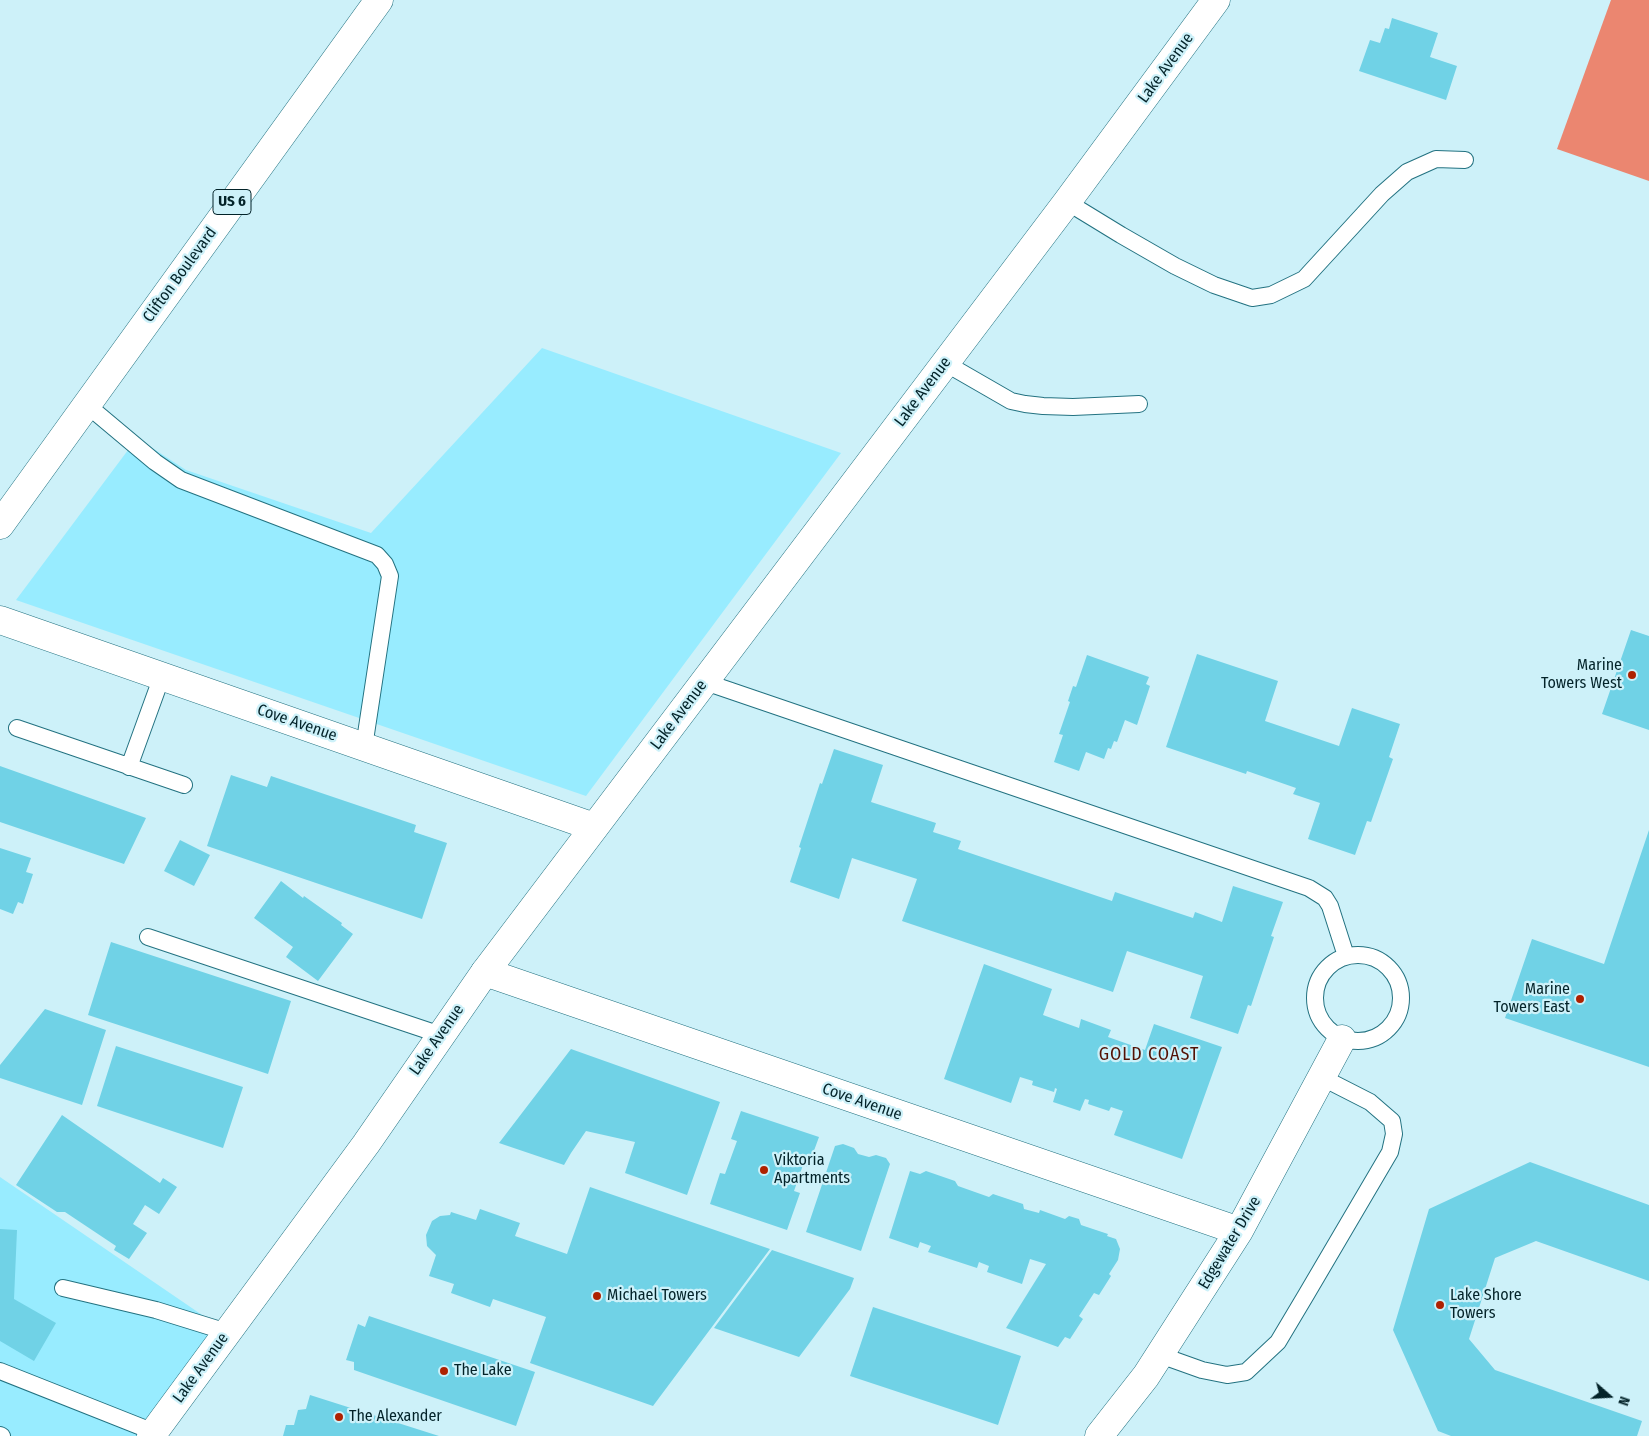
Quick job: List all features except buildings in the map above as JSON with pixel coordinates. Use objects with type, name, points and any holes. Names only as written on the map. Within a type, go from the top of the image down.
[{"type":"street","name":"Clifton Boulevard","points":[[0,525],[379,0]]},
{"type":"street","name":"Lake Avenue","points":[[152,1434],[360,1151],[485,972],[1067,202],[1216,0]]},
{"type":"street","name":"Cove Avenue","points":[[0,620],[594,827]]},
{"type":"street","name":"Cove Avenue","points":[[485,972],[1239,1231]]},
{"type":"street","name":"Edgewater Drive","points":[[1099,1436],[1146,1376],[1239,1231],[1342,1038]]},
{"type":"lane","points":[[1067,202],[1175,266],[1214,285],[1252,298],[1271,295],[1304,279],[1382,194],[1408,172],[1436,159],[1465,160]]},
{"type":"lane","points":[[945,363],[1011,401],[1025,404],[1073,407],[1140,404]]},
{"type":"lane","points":[[87,405],[155,462],[181,480],[376,554],[385,564],[390,576],[364,747]]},
{"type":"lane","points":[[129,766],[162,676]]},
{"type":"lane","points":[[705,682],[1309,888],[1326,898],[1346,956]]},
{"type":"lane","points":[[17,728],[184,785]]},
{"type":"lane","points":[[148,936],[441,1035]]},
{"type":"lane","points":[[1352,954],[1368,955],[1381,960],[1392,970],[1400,983],[1402,998],[1399,1013],[1392,1025],[1382,1034],[1369,1040],[1355,1042],[1342,1038],[1330,1031],[1320,1020],[1316,1008],[1314,993],[1318,980],[1327,968],[1338,959],[1346,956],[1352,954]]},
{"type":"lane","points":[[1160,1355],[1202,1370],[1227,1375],[1246,1372],[1278,1342],[1390,1152],[1394,1134],[1392,1121],[1370,1102],[1321,1077]]},
{"type":"lane","points":[[63,1288],[156,1310],[228,1332]]},
{"type":"lane","points":[[0,1371],[152,1434]]},
{"type":"shaded area","points":[[1611,0],[1649,0],[1649,181],[1557,149]]},
{"type":"shaded area","points":[[542,348],[841,453],[586,796],[16,600],[137,438],[186,470],[371,533]]},
{"type":"shaded area","points":[[0,1177],[227,1332],[151,1436],[0,1436]]},
{"type":"place","name":"Marine Towers West","points":[[1632,675]]},
{"type":"place","name":"Marine Towers East","points":[[1580,999]]},
{"type":"place","name":"Viktoria Apartments","points":[[764,1170]]},
{"type":"place","name":"Michael Towers","points":[[597,1296]]},
{"type":"place","name":"Lake Shore Towers","points":[[1440,1305]]},
{"type":"place","name":"The Lake","points":[[444,1371]]},
{"type":"place","name":"The Alexander","points":[[339,1417]]},
{"type":"district","name":"GOLD COAST","points":[[1149,1055]]}]
